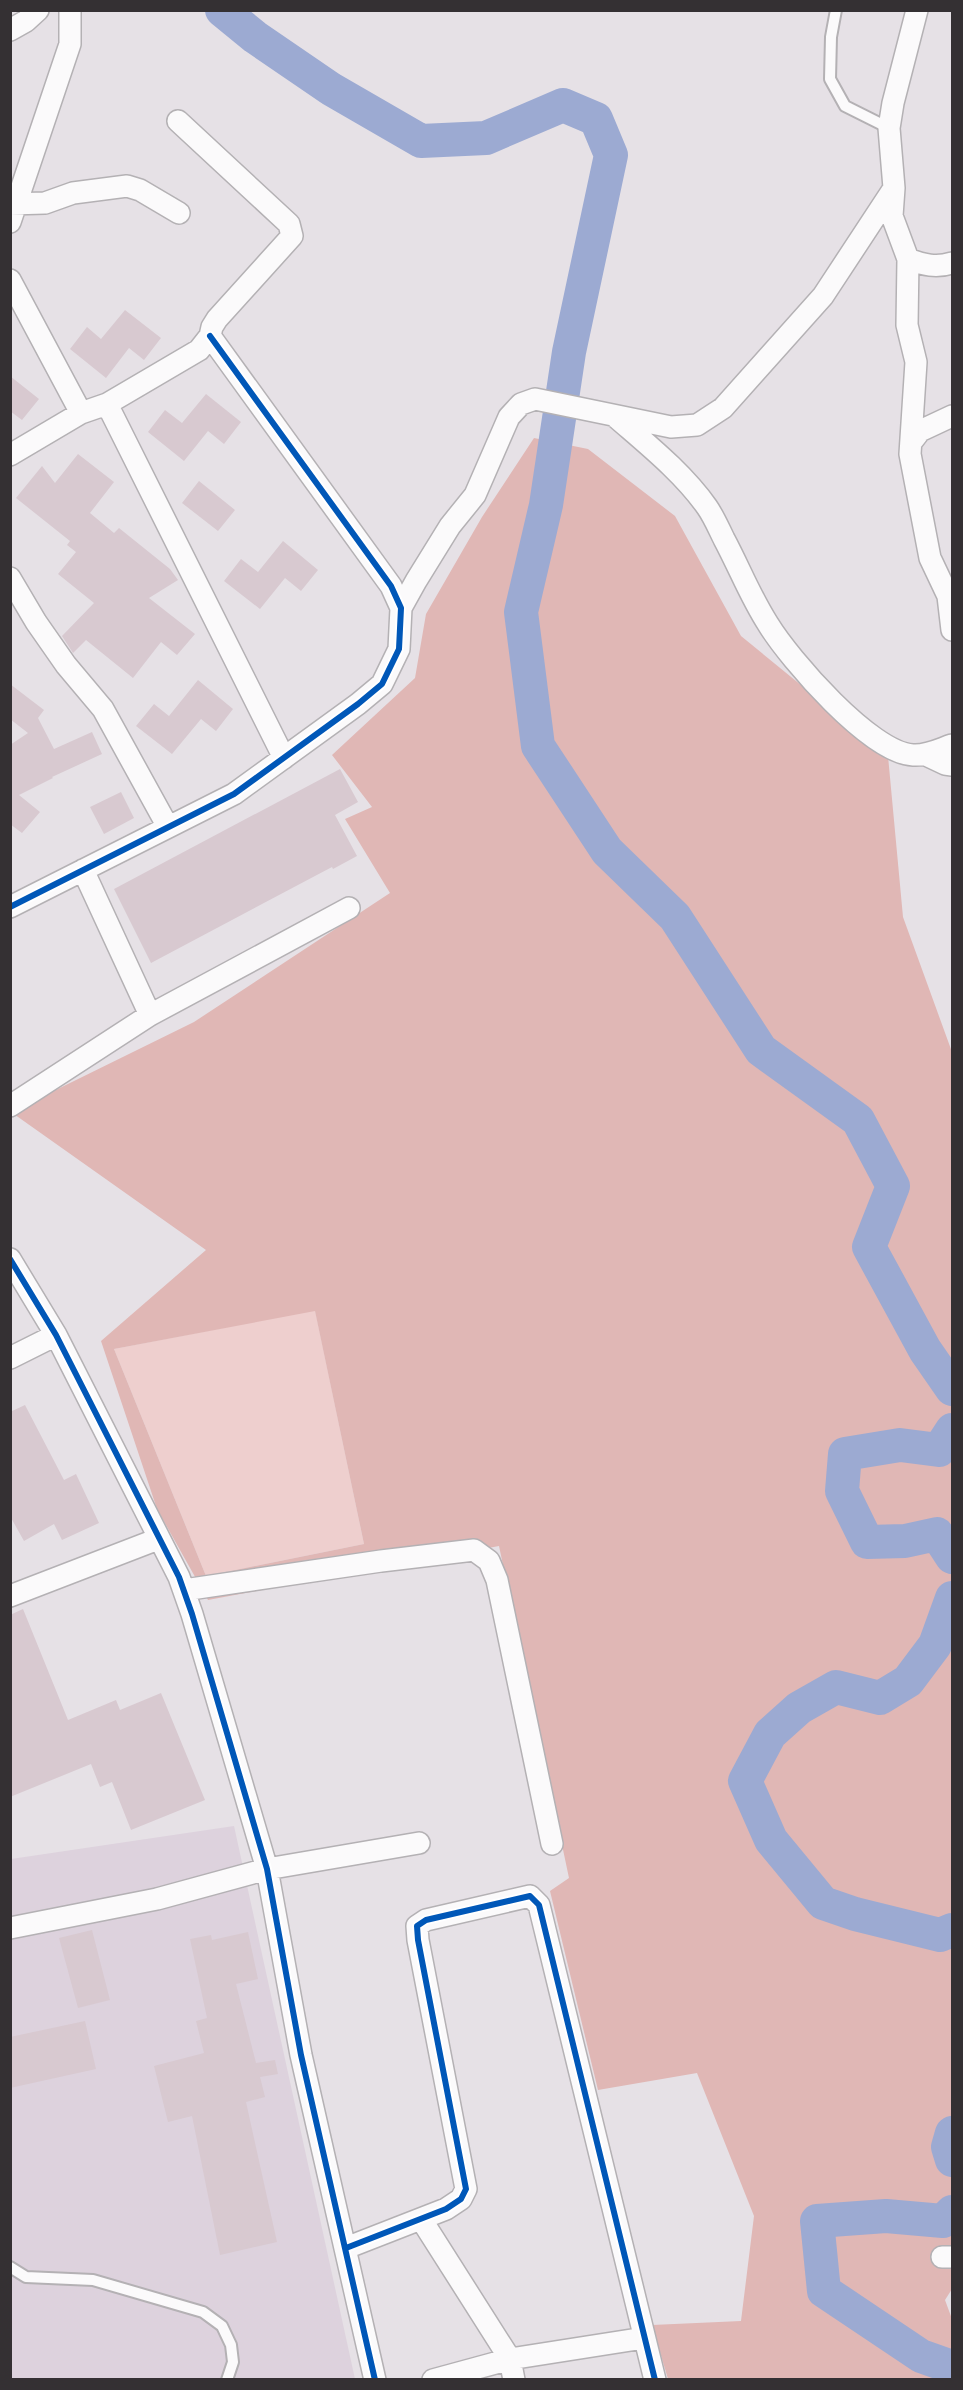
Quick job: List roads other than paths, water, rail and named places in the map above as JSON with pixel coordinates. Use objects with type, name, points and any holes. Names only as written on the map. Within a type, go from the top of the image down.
[{"type":"street","points":[[10,30],[26,21],[38,10]]},
{"type":"street","points":[[13,210],[70,44],[70,10]]},
{"type":"street","points":[[917,10],[893,103],[889,128],[894,188],[892,216],[908,259],[907,325],[916,362],[913,440],[910,454],[930,558],[950,593],[952,630]]},
{"type":"street","points":[[10,455],[81,413],[107,404],[199,350],[210,336],[217,319],[292,236],[289,224],[178,121]]},
{"type":"street","points":[[13,210],[45,203],[73,192],[127,186],[140,190],[179,213]]},
{"type":"street","points":[[11,904],[234,794],[382,684],[399,649],[401,608],[450,526],[475,495],[509,417],[520,404],[534,399],[567,404],[616,418],[671,427],[697,425],[723,408],[822,296],[894,188]]},
{"type":"street","points":[[908,259],[926,265],[940,266],[952,263]]},
{"type":"street","points":[[10,280],[81,413]]},
{"type":"street","points":[[210,336],[391,586],[401,608]]},
{"type":"street","points":[[107,404],[284,758]]},
{"type":"street","points":[[913,440],[920,431],[952,416]]},
{"type":"street","points":[[616,418],[686,481],[709,509],[768,624],[795,662],[822,692],[873,738],[892,750],[912,756],[952,745]]},
{"type":"street","points":[[10,578],[36,622],[66,665],[103,709],[168,828]]},
{"type":"street","points":[[926,754],[945,764],[952,765]]},
{"type":"street","points":[[83,870],[150,1015]]},
{"type":"street","points":[[10,1106],[150,1015],[349,908]]},
{"type":"street","points":[[10,1259],[56,1335],[184,1590],[267,1869],[301,2055],[375,2379]]},
{"type":"street","points":[[10,1358],[56,1335]]},
{"type":"street","points":[[10,1596],[158,1539]]},
{"type":"street","points":[[184,1590],[381,1561],[474,1550],[489,1560],[497,1580],[552,1844]]},
{"type":"street","points":[[10,1928],[157,1899],[267,1869],[419,1843]]},
{"type":"street","points":[[346,2248],[446,2209],[461,2199],[466,2189],[417,1926],[426,1920],[530,1896],[539,1905],[655,2379]]},
{"type":"street","points":[[421,2219],[512,2369]]},
{"type":"street","points":[[433,2379],[512,2369],[644,2338]]},
{"type":"lane","points":[[836,10],[831,38],[830,80],[845,106],[889,128]]},
{"type":"lane","points":[[10,2267],[26,2277],[93,2280],[203,2312],[222,2326],[231,2345],[233,2362],[227,2379]]},
{"type":"waterway","points":[[222,10],[255,37],[331,89],[421,141],[486,138],[563,105],[596,119],[611,155],[569,352],[546,505],[521,612],[538,746],[607,851],[675,917],[761,1050],[858,1120],[893,1186],[869,1247],[925,1350],[952,1389]]},
{"type":"waterway","points":[[952,1430],[939,1450],[900,1445],[845,1454],[842,1491],[867,1542],[905,1541],[937,1534],[952,1557]]},
{"type":"waterway","points":[[952,1598],[935,1645],[908,1681],[880,1698],[836,1687],[799,1708],[770,1734],[745,1781],[771,1840],[823,1903],[855,1914],[940,1935],[952,1930]]},
{"type":"waterway","points":[[952,2133],[948,2147],[952,2160]]},
{"type":"waterway","points":[[952,2212],[943,2221],[886,2216],[817,2221],[824,2291],[921,2356],[952,2367]]}]
